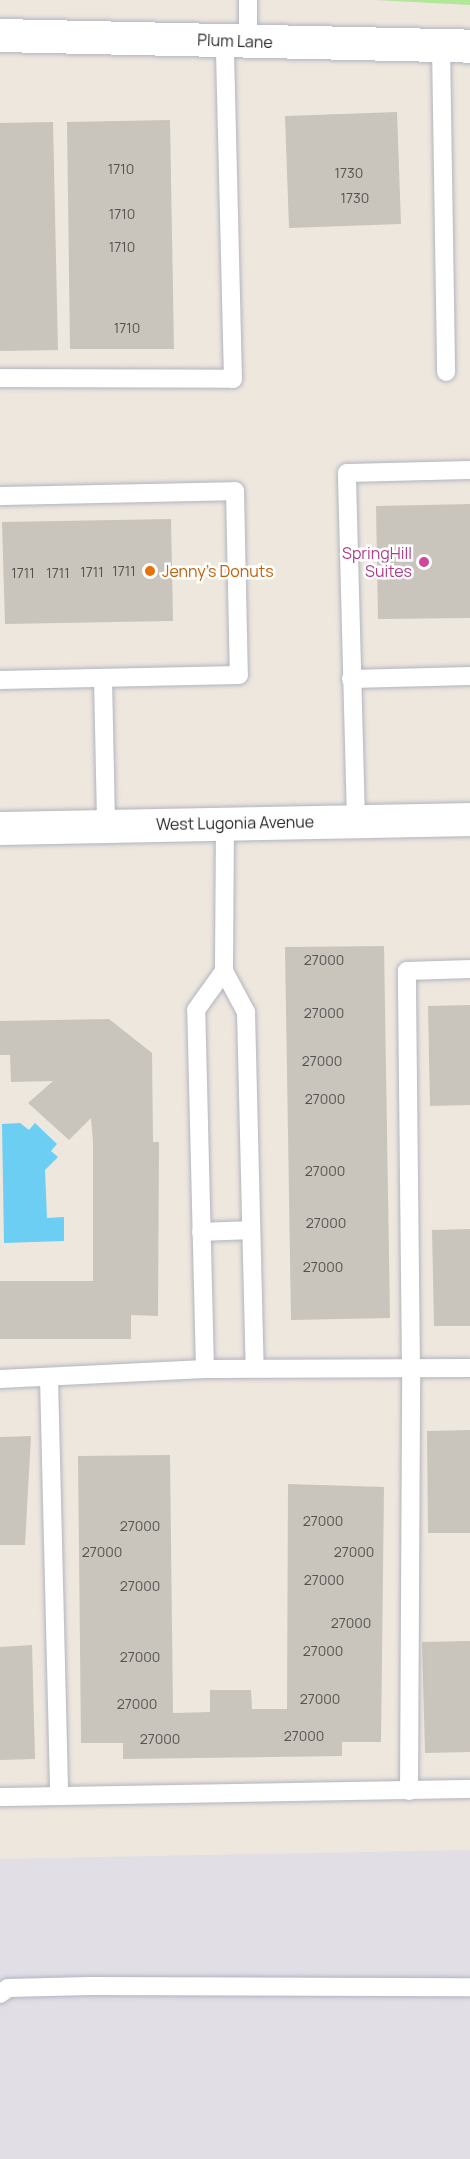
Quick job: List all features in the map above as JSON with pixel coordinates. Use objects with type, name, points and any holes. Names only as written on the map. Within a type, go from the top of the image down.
[{"type":"street","name":"Plum Lane","points":[[0,35],[455,46]]},
{"type":"street","name":"West Lugonia Avenue","points":[[0,828],[470,819]]},
{"type":"lane","points":[[0,378],[233,379],[236,41],[248,0]]},
{"type":"lane","points":[[446,372],[455,46]]},
{"type":"lane","points":[[356,820],[347,473],[470,470]]},
{"type":"lane","points":[[0,496],[235,491],[239,675],[0,680]]},
{"type":"lane","points":[[351,679],[470,676]]},
{"type":"lane","points":[[103,678],[106,827]]},
{"type":"lane","points":[[225,823],[224,971],[246,1012],[255,1368]]},
{"type":"lane","points":[[409,1791],[411,1370],[407,971],[470,969]]},
{"type":"lane","points":[[205,1369],[196,1010],[224,971]]},
{"type":"lane","points":[[201,1232],[251,1230]]},
{"type":"lane","points":[[0,1379],[205,1369],[470,1368]]},
{"type":"lane","points":[[49,1378],[60,1796]]},
{"type":"lane","points":[[0,1797],[470,1789]]},
{"type":"lane","points":[[0,1994],[9,1988],[470,1987]]},
{"type":"shaded area","points":[[470,1850],[470,2159],[0,2159],[0,1859]]},
{"type":"green space","points":[[375,0],[470,0],[470,5]]},
{"type":"water","points":[[20,1123],[29,1130],[35,1123],[57,1144],[51,1151],[58,1157],[45,1170],[47,1218],[64,1217],[64,1241],[4,1243],[2,1124]]},
{"type":"building","points":[[397,112],[401,224],[289,228],[285,116]]},
{"type":"building","points":[[170,120],[174,349],[70,349],[67,122]]},
{"type":"building","points":[[53,122],[58,350],[0,351],[0,123]]},
{"type":"building","name":"SpringHill Suites","points":[[470,504],[470,618],[378,619],[376,506]]},
{"type":"building","points":[[171,519],[173,621],[5,624],[2,522]]},
{"type":"building","points":[[384,946],[390,1318],[291,1320],[285,947]]},
{"type":"building","points":[[470,1005],[470,1105],[430,1106],[428,1006]]},
{"type":"building","points":[[109,1019],[152,1053],[153,1142],[159,1142],[158,1316],[131,1315],[131,1339],[0,1339],[0,1281],[93,1281],[93,1142],[91,1118],[69,1140],[28,1103],[53,1081],[11,1082],[10,1055],[0,1055],[0,1021]]},
{"type":"building","points":[[470,1229],[470,1326],[434,1326],[432,1230]]},
{"type":"building","points":[[470,1430],[470,1533],[428,1533],[427,1431]]},
{"type":"building","points":[[31,1436],[25,1545],[0,1545],[0,1437]]},
{"type":"building","points":[[170,1455],[173,1713],[210,1712],[210,1690],[251,1690],[252,1709],[287,1709],[288,1484],[384,1487],[381,1742],[342,1742],[342,1756],[123,1759],[123,1743],[81,1743],[78,1456]]},
{"type":"building","points":[[470,1641],[470,1752],[425,1753],[422,1642]]},
{"type":"building","points":[[32,1645],[35,1759],[0,1760],[0,1647]]},
{"type":"place","name":"SpringHill Suites","points":[[424,562]]},
{"type":"place","name":"Jenny's Donuts","points":[[150,571]]}]
